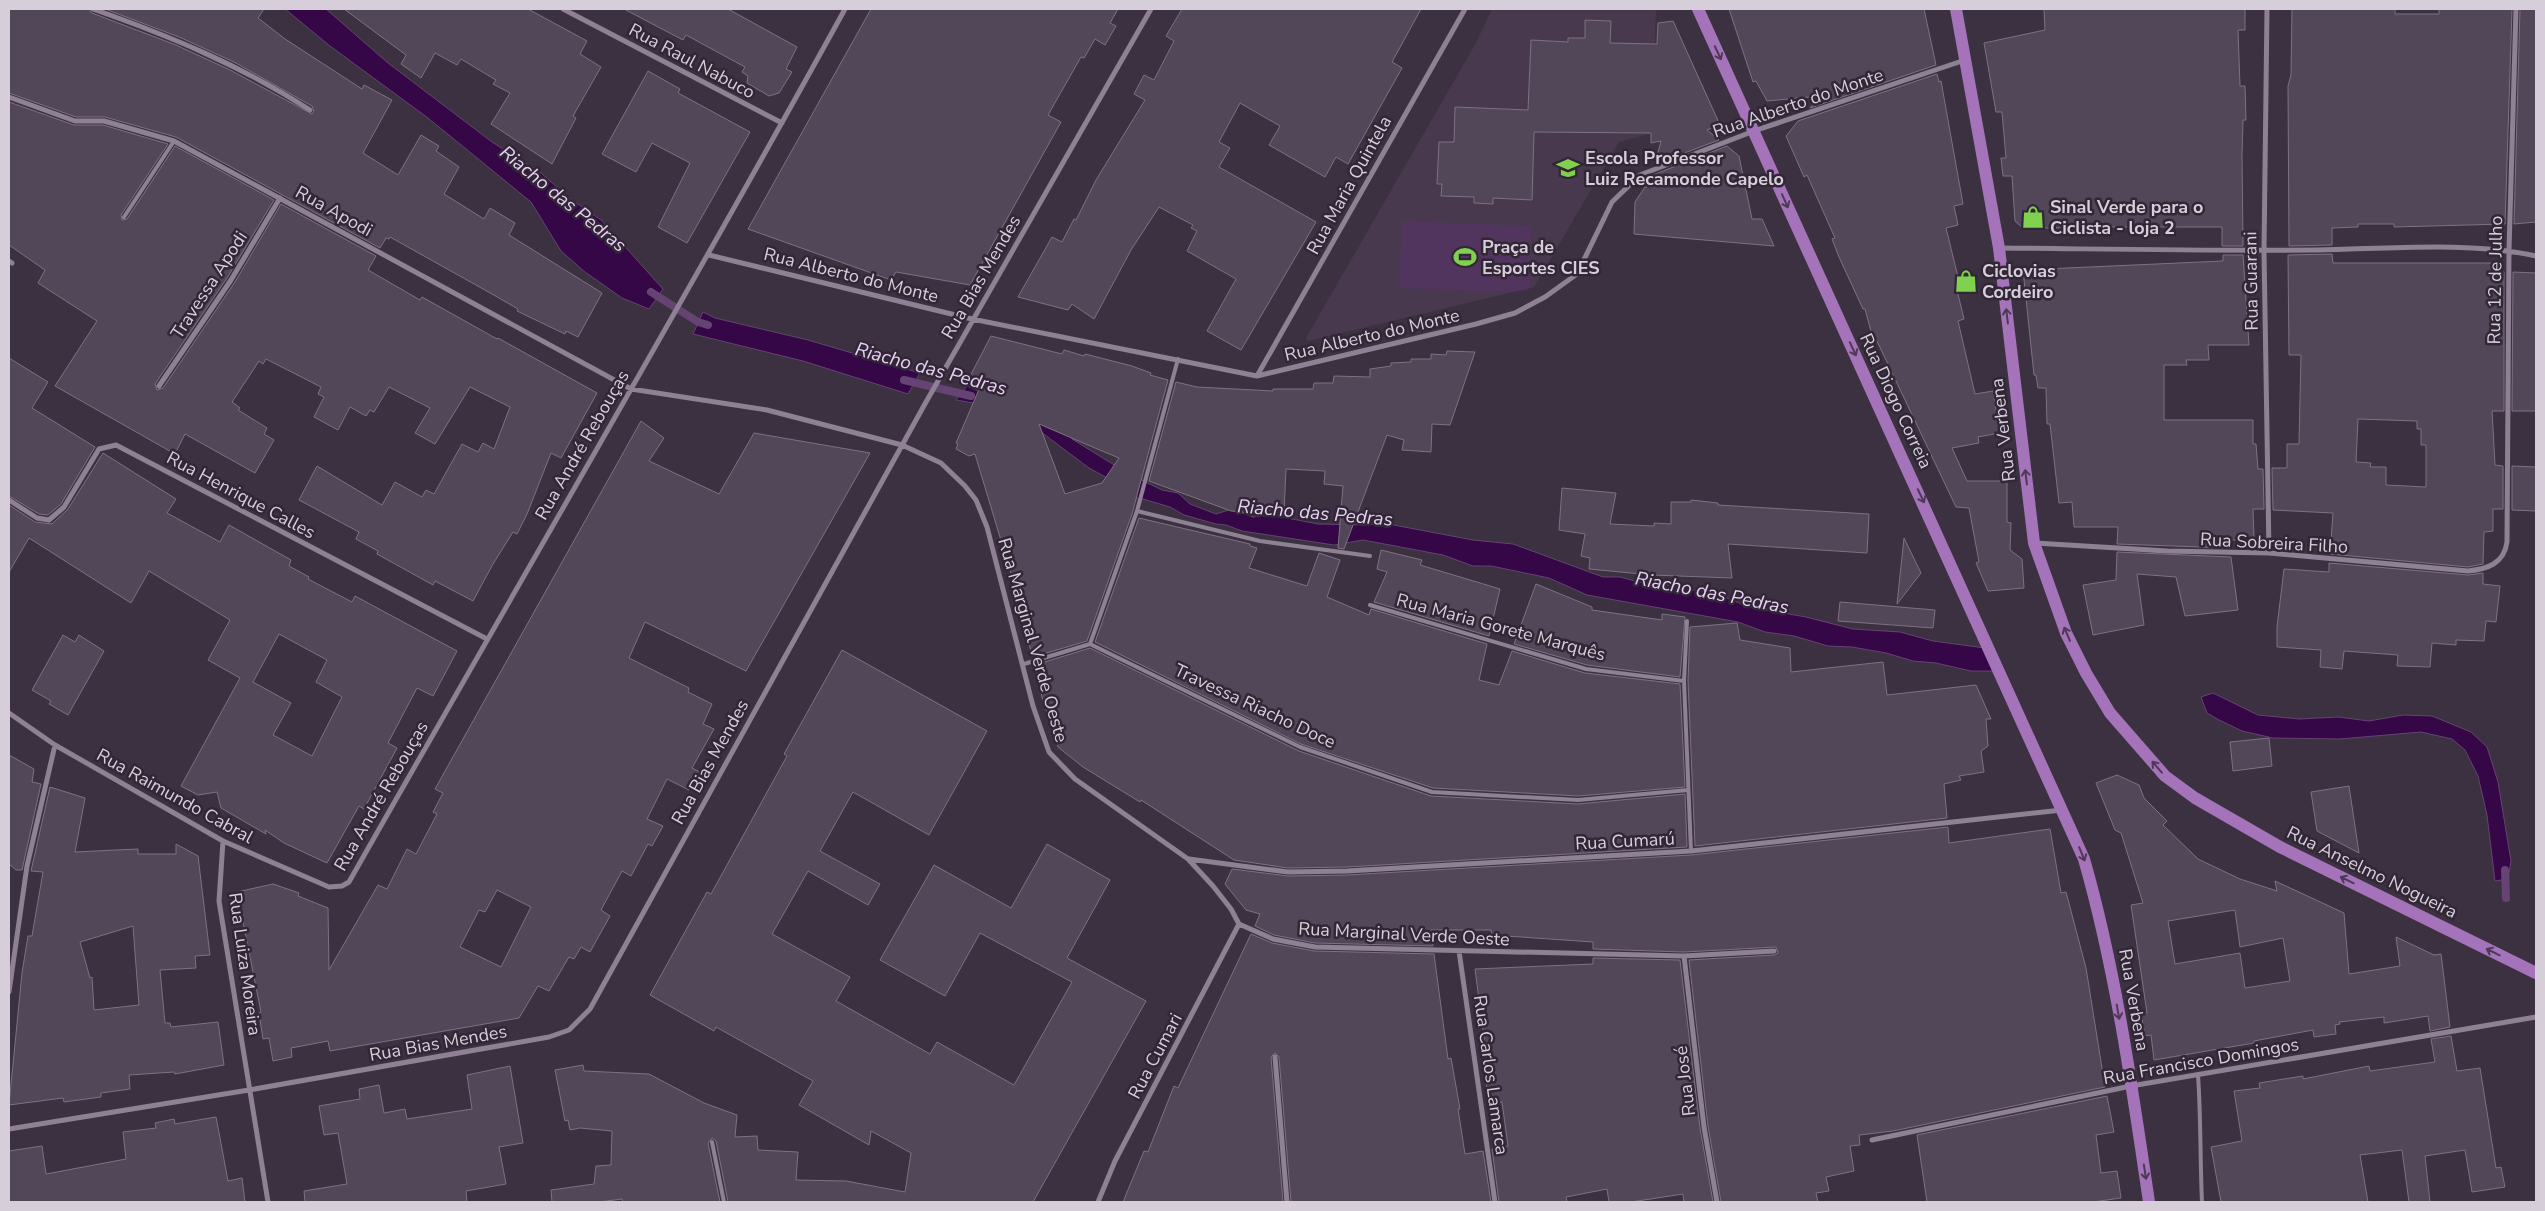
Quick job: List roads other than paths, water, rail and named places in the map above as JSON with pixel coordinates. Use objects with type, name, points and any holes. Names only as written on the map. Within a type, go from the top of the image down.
[{"type":"main road","name":"Rua Diogo Correia","points":[[1698,9],[1805,247],[1985,636],[2062,810]]},
{"type":"main road","name":"Rua Verbena","points":[[1956,9],[1999,248],[2034,543],[2066,633],[2086,673],[2110,714],[2166,776],[2195,798]]},
{"type":"main road","name":"Rua Anselmo Nogueira","points":[[2195,798],[2280,847],[2536,973]]},
{"type":"main road","name":"Rua Verbena","points":[[2062,810],[2084,859],[2099,911],[2132,1086],[2149,1202]]},
{"type":"street","points":[[94,9],[155,30],[207,53],[275,88],[310,110]]},
{"type":"street","name":"Rua Raul Nabuco","points":[[563,9],[782,123]]},
{"type":"street","name":"Rua André Rebouças","points":[[336,887],[349,882],[709,255],[845,9]]},
{"type":"street","name":"Rua Bias Mendes","points":[[9,1129],[249,1090],[549,1037],[569,1030],[590,1009],[972,318],[1151,9]]},
{"type":"street","name":"Rua Maria Quintela","points":[[1257,376],[1465,9]]},
{"type":"street","name":"Rua Guarani","points":[[2267,9],[2264,251],[2269,553]]},
{"type":"street","name":"Rua 12 de Julho","points":[[2506,551],[2509,250],[2516,9]]},
{"type":"street","name":"Rua Alberto do Monte","points":[[709,255],[972,318],[1257,376],[1515,313],[1544,297],[1577,274],[1612,202],[1640,175],[1754,130],[1965,60]]},
{"type":"street","name":"Rua Apodi","points":[[9,97],[75,122],[104,121],[174,141],[631,389]]},
{"type":"street","name":"Travessa Apodi","points":[[158,386],[231,280],[280,198]]},
{"type":"street","points":[[1999,248],[2264,251],[2509,250],[2536,256]]},
{"type":"street","name":"Rua Marginal Verde Oeste","points":[[631,389],[767,410],[902,445],[941,463],[965,486],[976,500],[987,527],[1024,664],[1033,706],[1049,752],[1075,779],[1188,859],[1213,886],[1231,909],[1239,924],[1273,939],[1315,947],[1684,956],[1774,951]]},
{"type":"street","name":"Rua Henrique Calles","points":[[9,500],[37,518],[49,520],[64,507],[99,449],[116,445],[487,639]]},
{"type":"street","name":"Rua Sobreira Filho","points":[[2034,543],[2167,551],[2269,553],[2468,571],[2487,569],[2498,561],[2506,551]]},
{"type":"street","name":"Rua Raimundo Cabral","points":[[9,713],[55,745],[223,841],[329,887],[336,887]]},
{"type":"street","points":[[9,992],[27,866],[55,745]]},
{"type":"street","name":"Rua Cumarú","points":[[1188,859],[1288,872],[1347,871],[1691,852],[2062,810]]},
{"type":"street","name":"Rua Luiza Moreira","points":[[223,841],[219,901],[268,1202]]},
{"type":"street","name":"Rua Cumari","points":[[1098,1202],[1115,1161],[1239,924]]},
{"type":"street","name":"Rua Carlos Lamarca","points":[[1459,951],[1495,1202]]},
{"type":"street","name":"Rua José","points":[[1684,956],[1704,1127],[1717,1202]]},
{"type":"street","name":"Rua Francisco Domingos","points":[[1872,1140],[2132,1086],[2536,1017]]},
{"type":"street","points":[[1275,1057],[1287,1202]]},
{"type":"lane","points":[[124,217],[174,141]]},
{"type":"lane","points":[[1024,664],[1090,644],[1137,511],[1178,359]]},
{"type":"lane","points":[[1137,511],[1260,542],[1370,556]]},
{"type":"lane","name":"Rua Maria Gorete Marquês","points":[[1370,605],[1586,669],[1684,681]]},
{"type":"lane","points":[[1687,621],[1684,681],[1691,852]]},
{"type":"lane","name":"Travessa Riacho Doce","points":[[1090,644],[1300,747],[1432,792],[1578,800],[1688,790]]},
{"type":"lane","points":[[2198,1076],[2202,1202]]},
{"type":"lane","points":[[712,1142],[724,1202]]},
{"type":"water","points":[[285,9],[326,9],[388,63],[492,142],[541,173],[569,198],[601,220],[663,289],[649,309],[622,298],[585,272],[561,251],[531,202],[428,118],[330,46]]},
{"type":"water","points":[[703,312],[715,318],[808,340],[920,373],[908,394],[803,361],[693,334]]},
{"type":"water","points":[[967,386],[1067,430],[1072,439],[1129,474],[1162,490],[1178,493],[1190,504],[1216,514],[1232,509],[1253,517],[1272,515],[1318,524],[1366,525],[1383,523],[1473,540],[1513,544],[1603,577],[1620,577],[1650,585],[1677,586],[1724,597],[1749,607],[1806,617],[1853,629],[1900,632],[1933,641],[1985,648],[1995,671],[1971,671],[1936,663],[1913,661],[1886,653],[1852,647],[1828,646],[1794,636],[1765,632],[1738,622],[1587,595],[1549,578],[1491,566],[1473,566],[1443,555],[1363,540],[1334,545],[1242,531],[1226,525],[1216,524],[1184,515],[1170,507],[1143,499],[1140,500],[1120,485],[1089,468],[1041,432],[985,405],[956,400]]},
{"type":"water","points":[[2213,693],[2258,715],[2299,719],[2338,717],[2369,721],[2403,715],[2432,716],[2471,732],[2487,747],[2498,782],[2511,861],[2508,879],[2495,881],[2487,815],[2478,776],[2465,750],[2452,739],[2421,732],[2340,739],[2273,738],[2242,731],[2207,713],[2201,697]]},
{"type":"waterway","name":"Riacho das Pedras","points":[[651,292],[698,322],[708,325]]},
{"type":"waterway","name":"Riacho das Pedras","points":[[904,380],[971,396]]},
{"type":"waterway","name":"Riacho das Pedras","points":[[2505,870],[2506,898]]},
{"type":"place","name":"Escola Professor Luiz Recamonde Capelo","points":[[1568,168]]},
{"type":"place","name":"Sinal Verde para o Ciclista - loja 2","points":[[2033,217]]},
{"type":"place","name":"Praça de Esportes CIES","points":[[1465,257]]},
{"type":"place","name":"Ciclovias Cordeiro","points":[[1966,281]]}]
